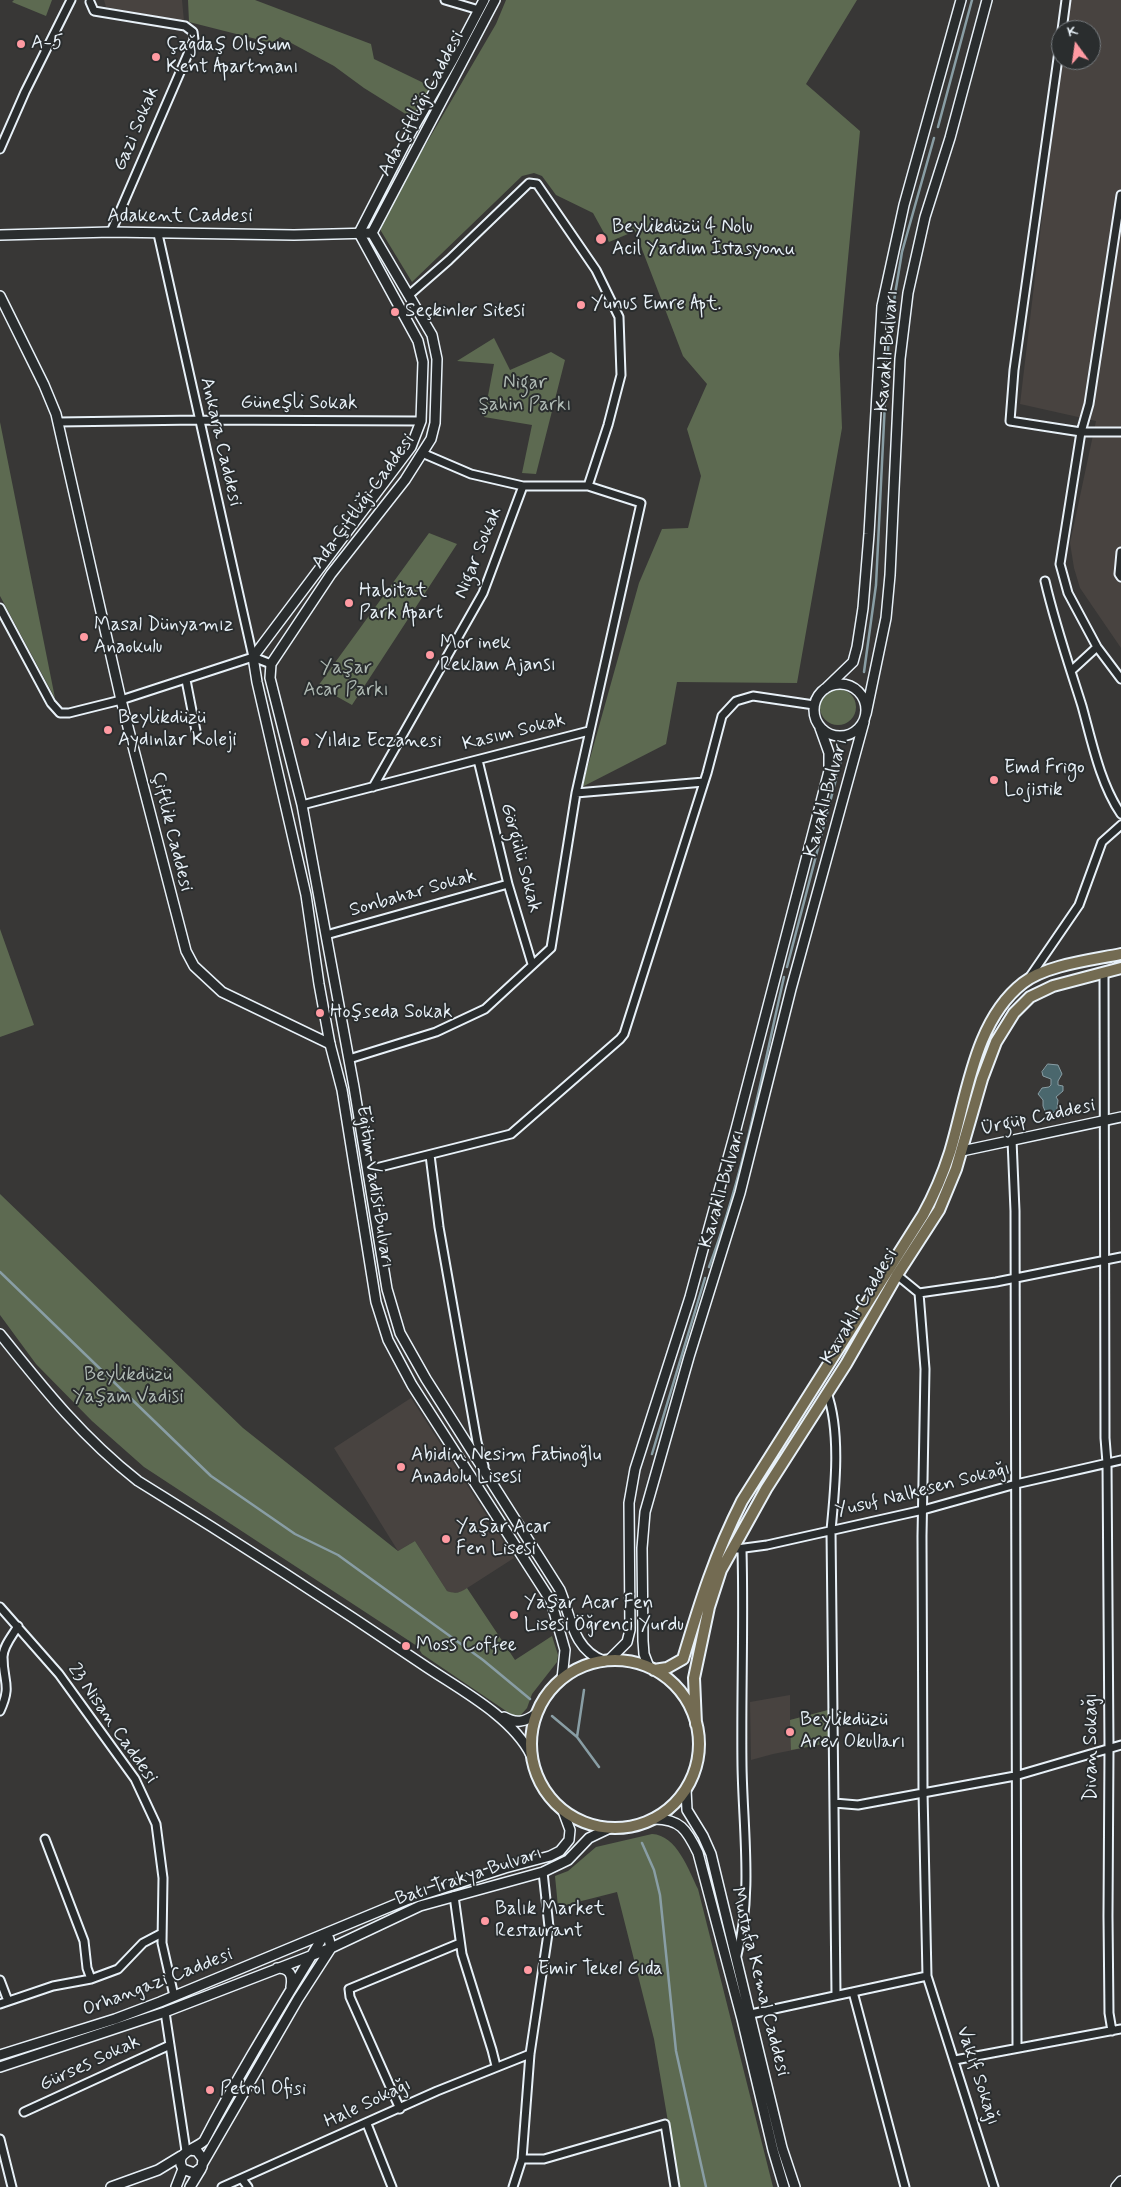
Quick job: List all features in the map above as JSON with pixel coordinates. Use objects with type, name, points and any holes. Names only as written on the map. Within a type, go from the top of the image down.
[{"type":"main road","name":"Ada Çiftliği Caddesi","points":[[253,658],[411,447],[421,421],[424,362],[418,341],[359,233],[411,132],[484,0]]},
{"type":"main road","name":"Ada Çiftliği Caddesi","points":[[271,664],[331,574],[405,480],[431,439],[435,423],[437,359],[432,335],[372,232],[495,0]]},
{"type":"main road","name":"Kavaklı Bulvarı","points":[[607,1660],[627,1642],[630,1630],[629,1503],[631,1487],[645,1434],[690,1297],[736,1129],[828,771],[829,753],[816,721],[814,705],[818,695],[853,662],[857,647],[867,562],[882,306],[904,205],[961,0]]},
{"type":"main road","name":"Kavaklı Bulvarı","points":[[651,1668],[644,1654],[643,1641],[642,1548],[646,1512],[689,1357],[740,1193],[791,989],[865,718],[886,618],[900,359],[908,293],[925,217],[950,138],[987,0]]},
{"type":"main road","name":"Adakent Caddesi","points":[[0,235],[111,232],[158,234],[268,233],[294,235],[372,232]]},
{"type":"main road","name":"Çiftlik Caddesi","points":[[0,296],[44,384],[58,422],[121,700],[182,942],[190,958],[203,975],[222,992],[330,1044]]},
{"type":"main road","points":[[411,447],[422,453]]},
{"type":"main road","name":"Eğitim Vadisi Bulvarı","points":[[253,658],[306,895],[330,1044],[335,1062],[376,1302],[388,1340],[412,1385],[551,1602],[565,1650],[562,1679]]},
{"type":"main road","name":"Eğitim Vadisi Bulvarı","points":[[271,664],[270,678],[302,805],[349,1059],[387,1289],[400,1333],[426,1379],[560,1590],[570,1621],[583,1648],[589,1654],[607,1660]]},
{"type":"main road","points":[[825,689],[833,685],[851,686],[863,697],[865,718]]},
{"type":"main road","name":"Kavaklı Bulvarı","points":[[820,728],[828,734],[844,736],[852,734],[865,718]]},
{"type":"main road","name":"Kavaklı Caddesi","points":[[651,1668],[667,1668],[683,1658],[705,1584],[738,1508],[932,1198],[949,1153],[982,1041],[998,1012],[1023,983],[1039,975],[1121,954]]},
{"type":"main road","name":"Kavaklı Caddesi","points":[[696,1724],[694,1678],[709,1607],[721,1570],[737,1549],[766,1489],[939,1210],[950,1188],[982,1079],[996,1042],[1014,1013],[1030,997],[1053,986],[1121,968]]},
{"type":"main road","points":[[335,1062],[349,1059]]},
{"type":"main road","name":"Ürgüp Caddesi","points":[[962,1151],[1121,1117]]},
{"type":"main road","points":[[0,1334],[35,1378],[89,1439],[138,1481],[385,1640],[484,1706],[518,1734],[531,1755],[542,1787],[563,1811],[576,1819],[594,1826],[610,1828],[632,1826],[652,1820],[670,1808],[686,1788],[694,1773],[699,1742],[696,1724],[686,1700],[676,1687],[651,1668],[607,1660],[577,1669],[562,1679],[551,1690],[536,1714],[529,1720],[515,1722],[484,1706]]},
{"type":"main road","points":[[531,1755],[531,1737],[536,1714]]},
{"type":"main road","name":"Mustafa Kemal Caddesi","points":[[686,1788],[687,1810],[704,1836],[711,1854],[737,1954],[782,2148],[795,2187]]},
{"type":"main road","name":"Batı Trakya Bulvarı","points":[[324,1934],[406,1900],[496,1871],[538,1860],[560,1851],[566,1845],[570,1834],[567,1817],[563,1811]]},
{"type":"main road","name":"Mustafa Kemal Caddesi","points":[[652,1820],[665,1819],[680,1825],[690,1835],[698,1853],[784,2187]]},
{"type":"main road","name":"Batı Trakya Bulvarı","points":[[314,1954],[331,1948],[420,1906],[543,1872],[568,1860],[589,1838],[610,1828]]},
{"type":"main road","points":[[111,2187],[158,2170],[204,2141],[324,1934],[329,1939],[331,1948],[298,1999],[190,2187]]},
{"type":"main road","name":"Orhangazi Caddesi","points":[[0,2055],[115,2019],[324,1934]]},
{"type":"main road","name":"Orhangazi Caddesi","points":[[0,2067],[165,2012],[314,1954]]},
{"type":"main road","points":[[277,1968],[283,1968],[290,1972],[292,1976],[290,1990]]},
{"type":"main road","points":[[186,2153],[200,2153],[203,2165]]},
{"type":"main road","points":[[176,2187],[186,2153]]},
{"type":"main road","points":[[158,2170],[182,2168],[194,2173],[203,2165]]},
{"type":"main road","points":[[1116,2187],[1121,2181]]},
{"type":"street","points":[[0,149],[25,92],[71,0]]},
{"type":"street","points":[[445,0],[479,10]]},
{"type":"street","points":[[1063,20],[1066,0]]},
{"type":"street","name":"Gazi Sokak","points":[[90,1],[94,11],[185,26],[193,32],[194,40],[111,232]]},
{"type":"street","points":[[1056,70],[1014,370],[1010,421],[1081,432],[1121,432]]},
{"type":"street","points":[[408,295],[449,260],[528,183],[537,184],[596,270],[619,317],[620,375],[608,425],[588,486]]},
{"type":"street","points":[[1121,195],[1089,404],[1081,432],[1060,564],[1068,593],[1097,647],[1121,679]]},
{"type":"street","name":"Ankara Caddesi","points":[[158,234],[198,420],[253,658]]},
{"type":"street","name":"Güneşli Sokak","points":[[58,422],[198,420],[421,421]]},
{"type":"street","points":[[349,1059],[436,1032],[485,1009],[532,964],[552,948],[576,793],[641,503],[588,486],[523,486],[471,474],[422,453]]},
{"type":"street","name":"Nigar Sokak","points":[[373,787],[483,592],[523,486]]},
{"type":"street","points":[[1121,552],[1119,574],[1121,578]]},
{"type":"street","points":[[1045,581],[1053,617],[1101,772],[1121,814]]},
{"type":"street","points":[[0,608],[55,710],[60,713],[69,713],[121,700],[253,658],[271,664]]},
{"type":"street","points":[[1071,671],[1097,647]]},
{"type":"street","points":[[186,680],[196,731]]},
{"type":"street","points":[[368,1170],[430,1156],[511,1134],[620,1039],[624,1034],[704,782],[722,716],[736,702],[753,696],[814,705]]},
{"type":"street","name":"Kasım Sokak","points":[[302,805],[589,731]]},
{"type":"street","name":"Görgülü Sokak","points":[[478,760],[508,884],[532,964]]},
{"type":"street","points":[[576,793],[704,782]]},
{"type":"street","points":[[1023,983],[1029,978],[1079,905],[1102,842],[1121,825]]},
{"type":"street","name":"Sonbahar Sokak","points":[[326,935],[508,884]]},
{"type":"street","name":"Divan Sokağı","points":[[1104,972],[1105,1438],[1107,1463],[1109,1748],[1108,1916],[1109,2013],[1112,2031]]},
{"type":"street","points":[[1012,1140],[1015,1278],[1017,2048]]},
{"type":"street","points":[[430,1156],[439,1228],[477,1442],[484,1469]]},
{"type":"street","points":[[897,1275],[919,1293],[1015,1278],[1121,1257]]},
{"type":"street","name":"Vakıf Sokağı","points":[[919,1293],[925,1369],[923,1792],[927,1976],[994,2187]]},
{"type":"street","points":[[827,1393],[831,1402],[835,1457],[831,1530],[836,1996]]},
{"type":"street","name":"Yusuf Nalkesen Sokağı","points":[[737,1549],[923,1510],[1016,1484],[1121,1460]]},
{"type":"street","points":[[737,1549],[744,1637],[741,1702],[745,1863],[743,1932],[737,1954]]},
{"type":"street","name":"23 Nisan Caddesi","points":[[0,1607],[59,1674],[135,1779],[156,1824],[163,1878],[162,1943],[174,1996]]},
{"type":"street","points":[[0,1711],[7,1694],[3,1657],[6,1646],[18,1626]]},
{"type":"street","points":[[834,1803],[858,1805],[1015,1776],[1121,1745]]},
{"type":"street","points":[[45,1838],[84,1941],[88,1968],[92,1978]]},
{"type":"street","points":[[513,2187],[522,2159],[530,2054],[549,1927],[543,1872]]},
{"type":"street","points":[[454,1896],[460,1943],[496,2066]]},
{"type":"street","points":[[0,2004],[52,1986],[92,1978],[118,1969],[143,1943],[162,1933]]},
{"type":"street","points":[[400,2109],[350,1998],[349,1989],[460,1943]]},
{"type":"street","points":[[751,2014],[927,1976]]},
{"type":"street","points":[[0,1980],[8,2001]]},
{"type":"street","points":[[853,1992],[905,2187]]},
{"type":"street","points":[[165,2012],[186,2153]]},
{"type":"street","points":[[955,2060],[1121,2029]]},
{"type":"street","name":"Gürses Sokak","points":[[24,2112],[170,2045]]},
{"type":"street","name":"Hale Sokağı","points":[[222,2187],[496,2066],[530,2054]]},
{"type":"street","points":[[367,2124],[392,2187]]},
{"type":"street","points":[[522,2159],[544,2159],[665,2124],[674,2187]]},
{"type":"street","points":[[0,2139],[12,2187]]},
{"type":"street","points":[[242,2179],[248,2187]]},
{"type":"shaded area","points":[[104,0],[182,0],[184,21],[106,7]]},
{"type":"shaded area","points":[[1068,0],[1121,0],[1121,648],[1080,588],[1074,568],[1070,543],[1096,421],[1020,404],[1059,70],[1101,70],[1101,20],[1065,20]]},
{"type":"shaded area","points":[[411,1398],[514,1558],[461,1592],[452,1593],[447,1591],[415,1541],[398,1551],[334,1448]]},
{"type":"shaded area","name":"Beylikdüzü Arev Okulları","points":[[790,1695],[790,1720],[828,1710],[829,1743],[751,1760],[750,1702]]},
{"type":"green space","points":[[14,0],[52,0],[46,16],[12,2]]},
{"type":"green space","points":[[188,0],[255,0],[371,44],[374,59],[432,87],[412,118],[364,88],[334,66],[280,37],[272,43],[189,22]]},
{"type":"green space","points":[[506,0],[857,0],[806,84],[860,131],[839,354],[842,428],[797,683],[677,682],[666,744],[582,787],[639,583],[662,529],[688,528],[701,476],[687,429],[707,384],[683,356],[635,231],[609,242],[593,213],[556,195],[542,176],[534,173],[522,176],[412,282],[381,231],[380,223],[496,24]]},
{"type":"green space","name":"Nigar Şahin Parkı","points":[[494,338],[510,370],[551,352],[565,360],[536,474],[522,473],[532,425],[484,417],[494,364],[457,361]]},
{"type":"green space","points":[[0,422],[55,698],[0,596]]},
{"type":"green space","name":"Yaşar Acar Parkı","points":[[429,533],[457,544],[352,705],[318,686]]},
{"type":"green space","points":[[838,689],[845,690],[851,694],[855,700],[855,714],[851,720],[845,724],[838,725],[831,724],[825,720],[821,714],[820,707],[821,700],[825,694],[831,690]]},
{"type":"green space","points":[[0,929],[34,1025],[0,1037]]},
{"type":"green space","name":"Beylikdüzü Yaşam Vadisi","points":[[0,1194],[243,1428],[398,1551],[415,1541],[447,1591],[457,1592],[467,1588],[515,1660],[552,1636],[558,1655],[557,1662],[532,1694],[527,1708],[520,1716],[512,1715],[422,1654],[417,1646],[144,1467],[92,1421],[36,1364],[0,1315]]},
{"type":"green space","points":[[828,1710],[829,1743],[791,1750],[790,1720]]},
{"type":"green space","points":[[652,1834],[661,1836],[675,1847],[698,1889],[773,2187],[679,2187],[654,2039],[617,1892],[558,1907],[555,1876],[568,1871],[596,1847]]},
{"type":"water","points":[[1048,1064],[1058,1065],[1062,1074],[1058,1085],[1063,1086],[1063,1091],[1056,1097],[1058,1100],[1057,1109],[1053,1113],[1045,1111],[1043,1100],[1038,1094],[1042,1088],[1051,1085],[1051,1079],[1043,1076],[1042,1072]]},
{"type":"waterway","points":[[938,127],[972,0]]},
{"type":"waterway","points":[[886,391],[889,331],[902,252],[934,138]]},
{"type":"waterway","points":[[864,672],[876,585],[885,402]]},
{"type":"waterway","points":[[787,967],[841,760]]},
{"type":"waterway","points":[[709,1267],[742,1160],[784,977]]},
{"type":"waterway","points":[[0,1272],[211,1476],[295,1534],[338,1555],[483,1660],[530,1699]]},
{"type":"waterway","points":[[652,1454],[705,1278]]},
{"type":"waterway","points":[[577,1737],[584,1690]]},
{"type":"waterway","points":[[552,1716],[577,1737],[599,1767]]},
{"type":"waterway","points":[[642,1843],[654,1870],[660,1895],[676,2051],[706,2187]]},
{"type":"place","name":"A-5","points":[[21,44]]},
{"type":"place","name":"Çağdaş Oluşum Kent Apartmanı","points":[[156,57]]},
{"type":"place","name":"Beylikdüzü 4 Nolu Acil Yardım İstasyonu","points":[[601,239]]},
{"type":"place","name":"Yunus Emre Apt.","points":[[581,305]]},
{"type":"place","name":"Seçkinler Sitesi","points":[[395,312]]},
{"type":"place","name":"Habitat Park Apart","points":[[349,603]]},
{"type":"place","name":"Masal Dünyamız Anaokulu","points":[[84,637]]},
{"type":"place","name":"Mor inek Reklam Ajansı","points":[[430,655]]},
{"type":"place","name":"Beylikdüzü Aydınlar Koleji","points":[[108,730]]},
{"type":"place","name":"Yıldız Eczanesi","points":[[305,742]]},
{"type":"place","name":"Emd Frigo Lojistik","points":[[994,780]]},
{"type":"place","name":"Hoşseda Sokak","points":[[320,1013]]},
{"type":"place","name":"Abidin Nesim Fatinoğlu Anadolu Lisesi","points":[[401,1467]]},
{"type":"place","name":"Yaşar Acar Fen Lisesi","points":[[446,1539]]},
{"type":"place","name":"Yaşar Acar Fen Lisesi Öğrenci Yurdu","points":[[514,1615]]},
{"type":"place","name":"Moss Coffee","points":[[406,1646]]},
{"type":"place","name":"Beylikdüzü Arev Okulları","points":[[790,1732]]},
{"type":"place","name":"Balık Market Restaurant","points":[[485,1921]]},
{"type":"place","name":"Emir Tekel Gıda","points":[[528,1970]]},
{"type":"place","name":"Petrol Ofisi","points":[[210,2090]]}]
